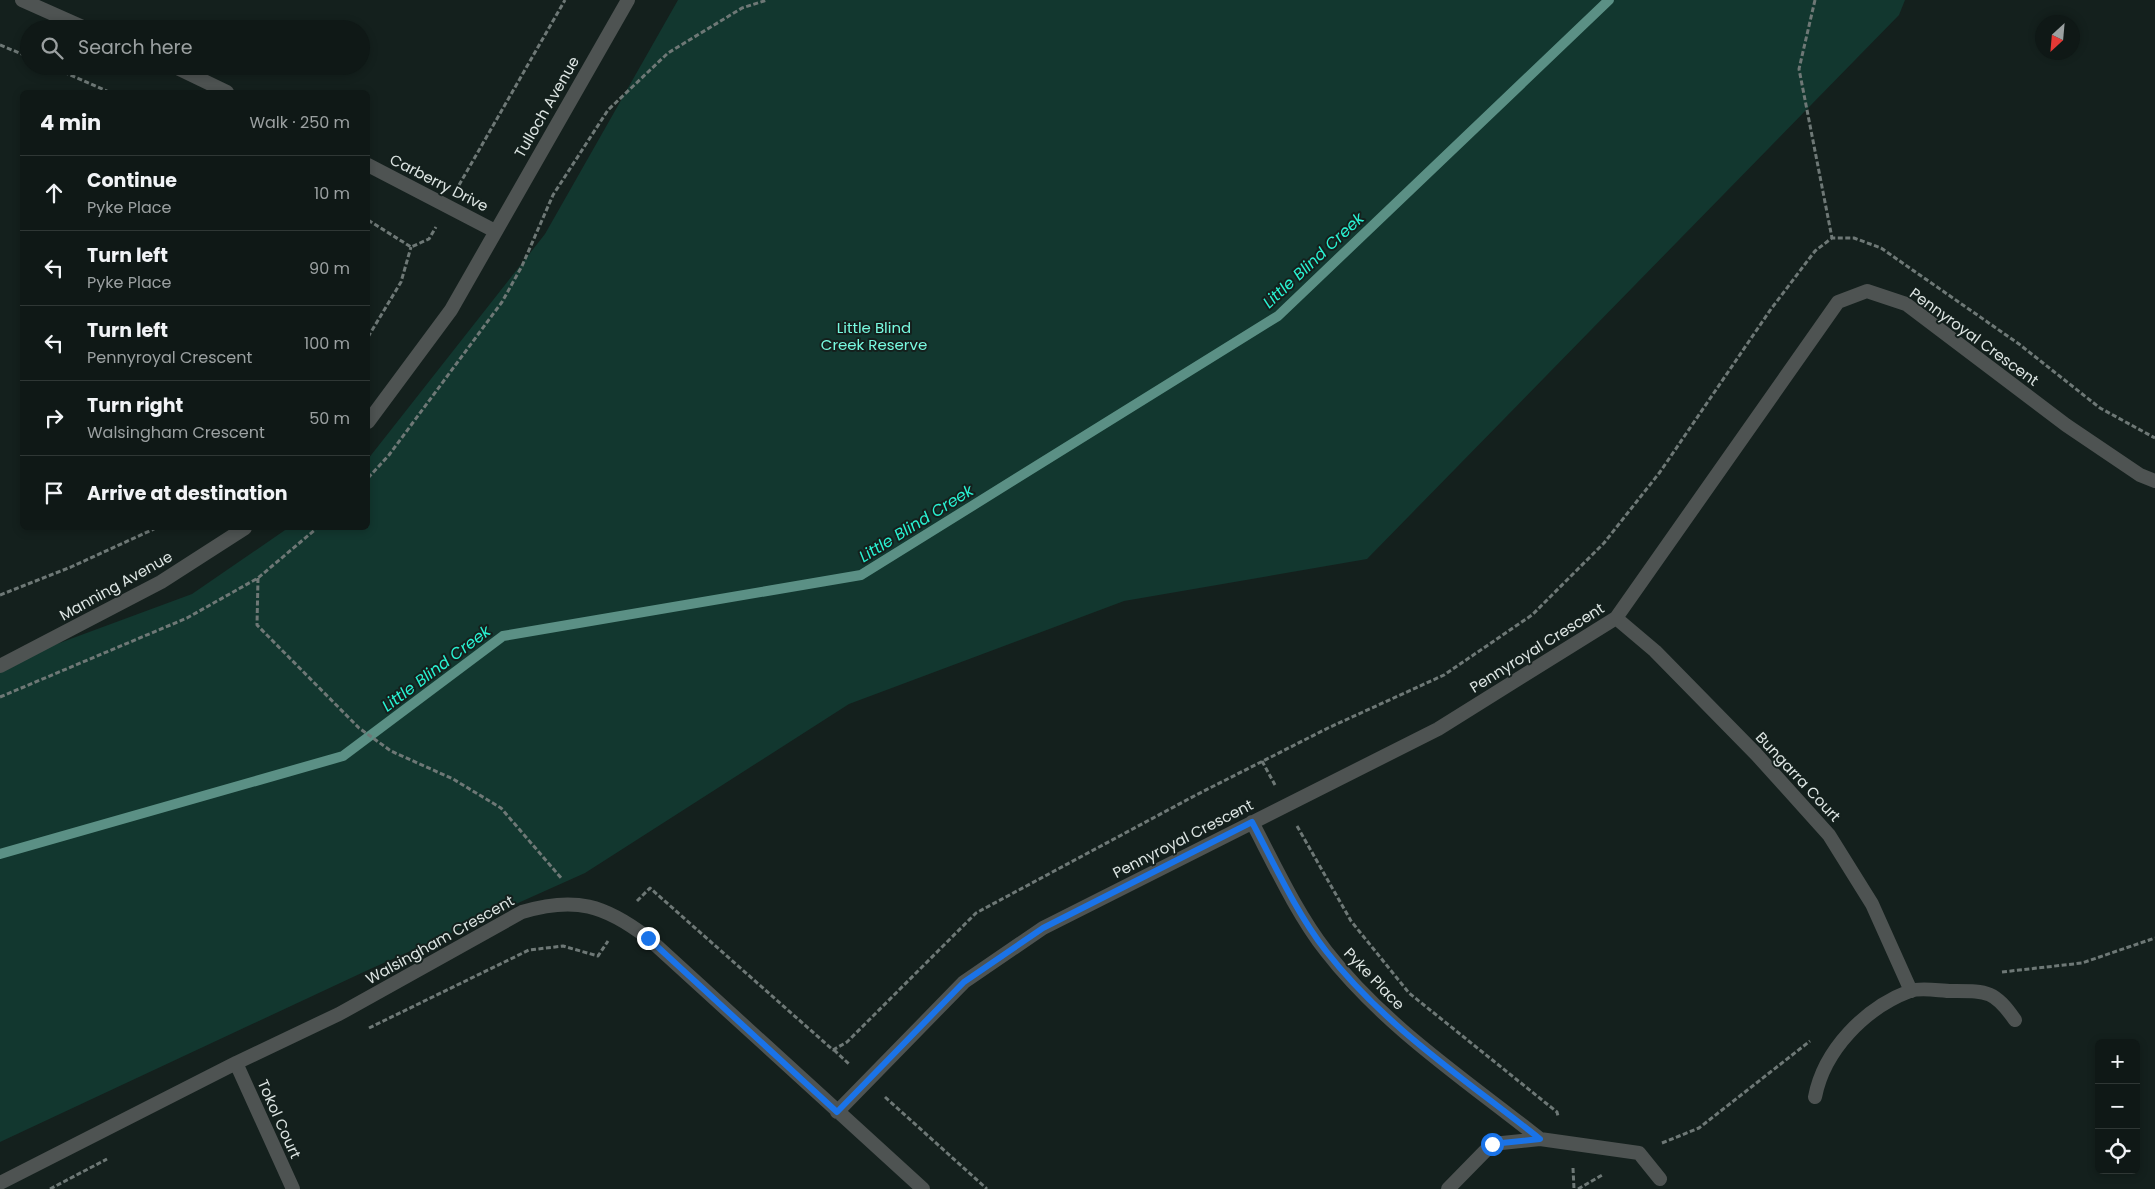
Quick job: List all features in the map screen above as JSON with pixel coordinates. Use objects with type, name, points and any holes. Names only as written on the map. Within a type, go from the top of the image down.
[{"type":"street","points":[[22,0],[67,20]]},
{"type":"street","name":"Tulloch Avenue","points":[[495,231],[628,0]]},
{"type":"street","points":[[192,75],[223,90]]},
{"type":"street","name":"Carberry Drive","points":[[370,166],[495,231]]},
{"type":"street","points":[[370,419],[451,310],[495,231]]},
{"type":"street","name":"Pennyroyal Crescent","points":[[837,1112],[964,982],[1043,928],[1438,729],[1616,618],[1838,302],[1867,290],[1906,304],[2066,425],[2140,475],[2155,481]]},
{"type":"street","name":"Manning Avenue","points":[[0,666],[161,582],[242,530]]},
{"type":"street","name":"Bungarra Court","points":[[1616,618],[1655,651],[1756,754],[1829,835],[1872,904],[1912,991]]},
{"type":"street","name":"Pyke Place","points":[[1252,822],[1285,885],[1325,950],[1378,1010],[1540,1139]]},
{"type":"street","name":"Walsingham Crescent","points":[[0,1183],[236,1063],[339,1014],[522,912],[545,905],[568,903],[590,906],[624,920],[648,938],[923,1189]]},
{"type":"street","points":[[1815,1097],[1818,1079],[1831,1057],[1865,1015],[1912,991],[1983,991],[2002,1001],[2015,1020]]},
{"type":"street","name":"Tokol Court","points":[[236,1063],[293,1189]]},
{"type":"street","name":"Pyke Place","points":[[1448,1189],[1492,1144],[1540,1139],[1639,1153],[1660,1180]]},
{"type":"path","points":[[370,334],[400,282],[411,247],[429,239],[565,0]]},
{"type":"path","points":[[370,476],[389,455],[502,302],[522,266],[553,195],[608,110],[668,53],[742,8],[767,0]]},
{"type":"path","points":[[1815,0],[1799,69],[1832,238]]},
{"type":"path","points":[[0,44],[20,53]]},
{"type":"path","points":[[70,75],[104,90]]},
{"type":"path","points":[[370,221],[411,247]]},
{"type":"path","points":[[834,1050],[847,1042],[976,913],[1262,761],[1328,728],[1444,675],[1532,615],[1615,529],[1660,472],[1771,309],[1815,251],[1832,238],[1854,238],[1881,248],[2019,344],[2100,408],[2155,438]]},
{"type":"path","points":[[0,595],[71,567],[152,530]]},
{"type":"path","points":[[0,697],[187,618],[258,578],[315,530]]},
{"type":"path","points":[[258,578],[257,625],[359,728],[391,751],[453,779],[501,808],[564,882]]},
{"type":"path","points":[[1262,761],[1351,921],[1409,993],[1557,1112],[1574,1170],[1574,1189]]},
{"type":"path","points":[[360,1032],[529,950],[563,946],[598,956],[650,888],[834,1050],[987,1189]]},
{"type":"path","points":[[50,1189],[115,1154]]},
{"type":"green space","name":"Little Blind Creek Reserve","points":[[678,0],[1905,0],[1899,15],[1367,559],[1124,601],[849,704],[585,873],[368,970],[0,1142],[0,665],[192,594],[285,530],[370,530],[370,456],[545,234]]},
{"type":"waterway","name":"Little Blind Creek","points":[[0,854],[343,756],[503,636],[861,575],[1278,316],[1609,0]]},
{"type":"route","points":[[648,938],[837,1112],[964,982],[1043,928],[1252,822],[1285,885],[1325,950],[1378,1010],[1540,1139],[1492,1144]]}]
